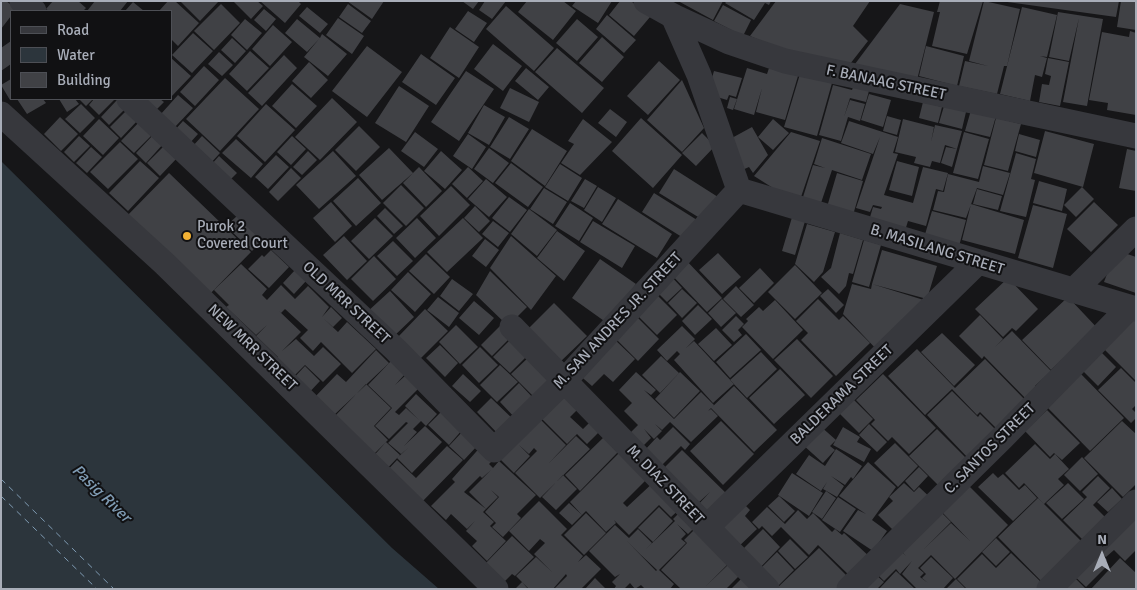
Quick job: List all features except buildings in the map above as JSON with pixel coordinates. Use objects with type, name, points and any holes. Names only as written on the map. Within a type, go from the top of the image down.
[{"type":"street","points":[[22,1],[33,10]]},
{"type":"street","name":"F. BANAAG STREET","points":[[646,1],[729,42],[785,61],[1136,136]]},
{"type":"street","points":[[673,16],[699,75],[739,190]]},
{"type":"street","name":"OLD MRR STREET","points":[[130,100],[396,350],[494,450]]},
{"type":"street","name":"NEW MRR STREET","points":[[1,114],[173,271],[496,589]]},
{"type":"street","name":"B. MASILANG STREET","points":[[739,190],[1132,309]]},
{"type":"street","name":"M. SAN ANDRES JR. STREET","points":[[494,450],[564,380],[739,190]]},
{"type":"street","points":[[1072,291],[1136,229]]},
{"type":"street","name":"BALDERAMA STREET","points":[[707,527],[977,263]]},
{"type":"street","name":"C. SANTOS STREET","points":[[849,589],[1132,309]]},
{"type":"street","name":"M. DIAZ STREET","points":[[512,327],[767,589]]},
{"type":"street","points":[[1049,589],[1136,502]]},
{"type":"water","name":"Pasig River","points":[[1,161],[392,548],[439,589],[1,589]]},
{"type":"ferry route","points":[[1,479],[114,589]]},
{"type":"ferry route","points":[[1,496],[97,589]]},
{"type":"place","name":"Purok 2 Covered Court","points":[[187,236]]}]
